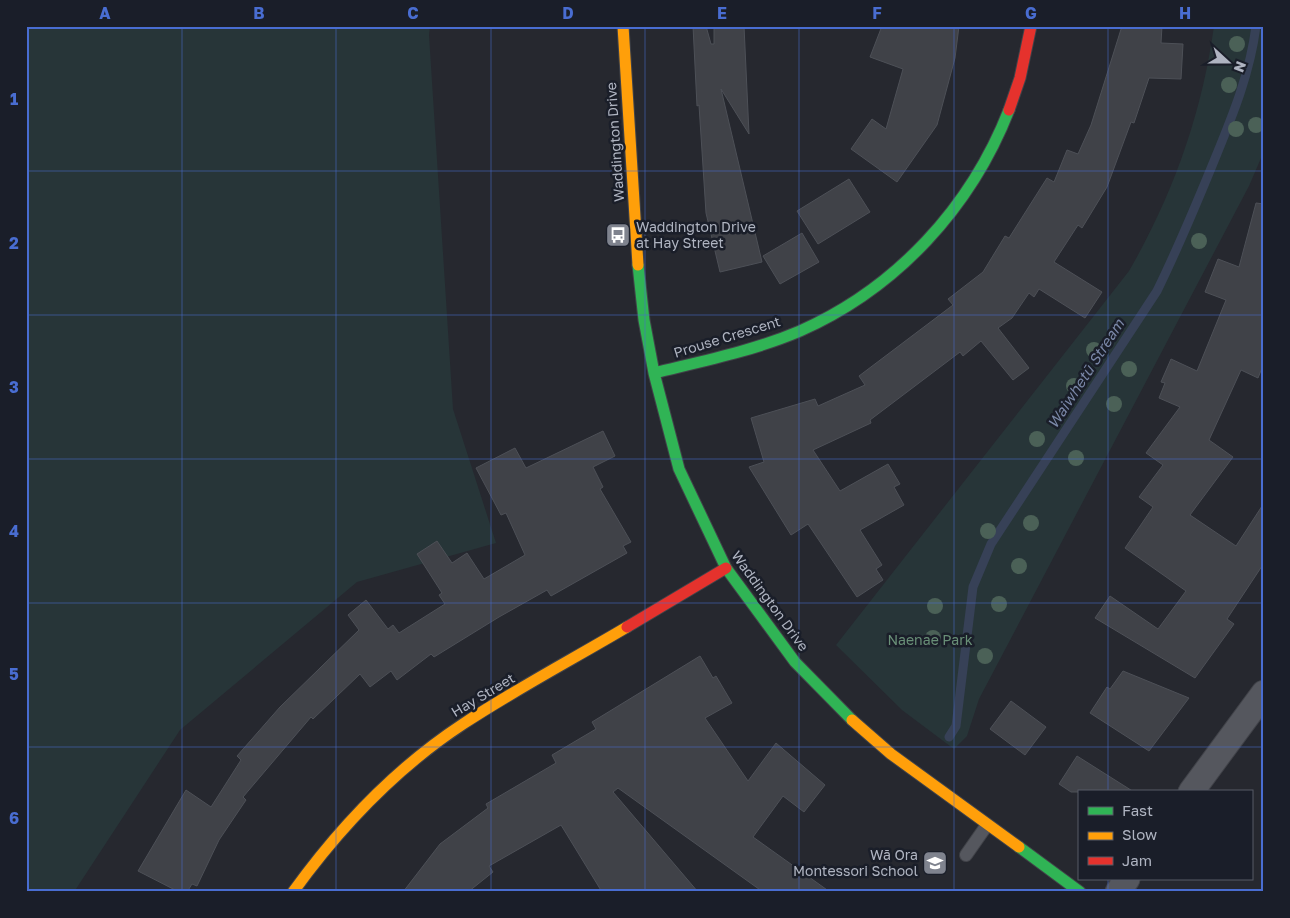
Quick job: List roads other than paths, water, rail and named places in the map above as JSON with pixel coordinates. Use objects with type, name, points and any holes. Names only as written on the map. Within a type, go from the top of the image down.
[{"type":"street","name":"Waddington Drive","points":[[623,26],[638,267],[644,320],[654,373],[679,469],[726,568],[795,662],[837,706],[890,754],[1080,892]]},
{"type":"street","name":"Prouse Crescent","points":[[654,373],[767,344],[820,321],[867,291],[907,260],[947,220],[978,175],[1002,129],[1020,81],[1031,26]]},
{"type":"street","name":"Hay Street","points":[[292,892],[358,810],[440,740],[463,724],[726,568]]},
{"type":"street","points":[[1191,790],[1264,693]]},
{"type":"street","points":[[1118,892],[1126,880]]},
{"type":"lane","points":[[966,855],[987,825]]},
{"type":"waterway","name":"Waiwhetū Stream","points":[[949,737],[956,726],[973,587],[991,544],[1157,291],[1194,210],[1234,112],[1245,78],[1256,26]]},
{"type":"place","name":"Waddington Drive at Hay Street","points":[[618,235]]},
{"type":"place","name":"Wā Ora Montessori School","points":[[935,863]]},
{"type":"park label","name":"Naenae Park","points":[[930,640]]}]
